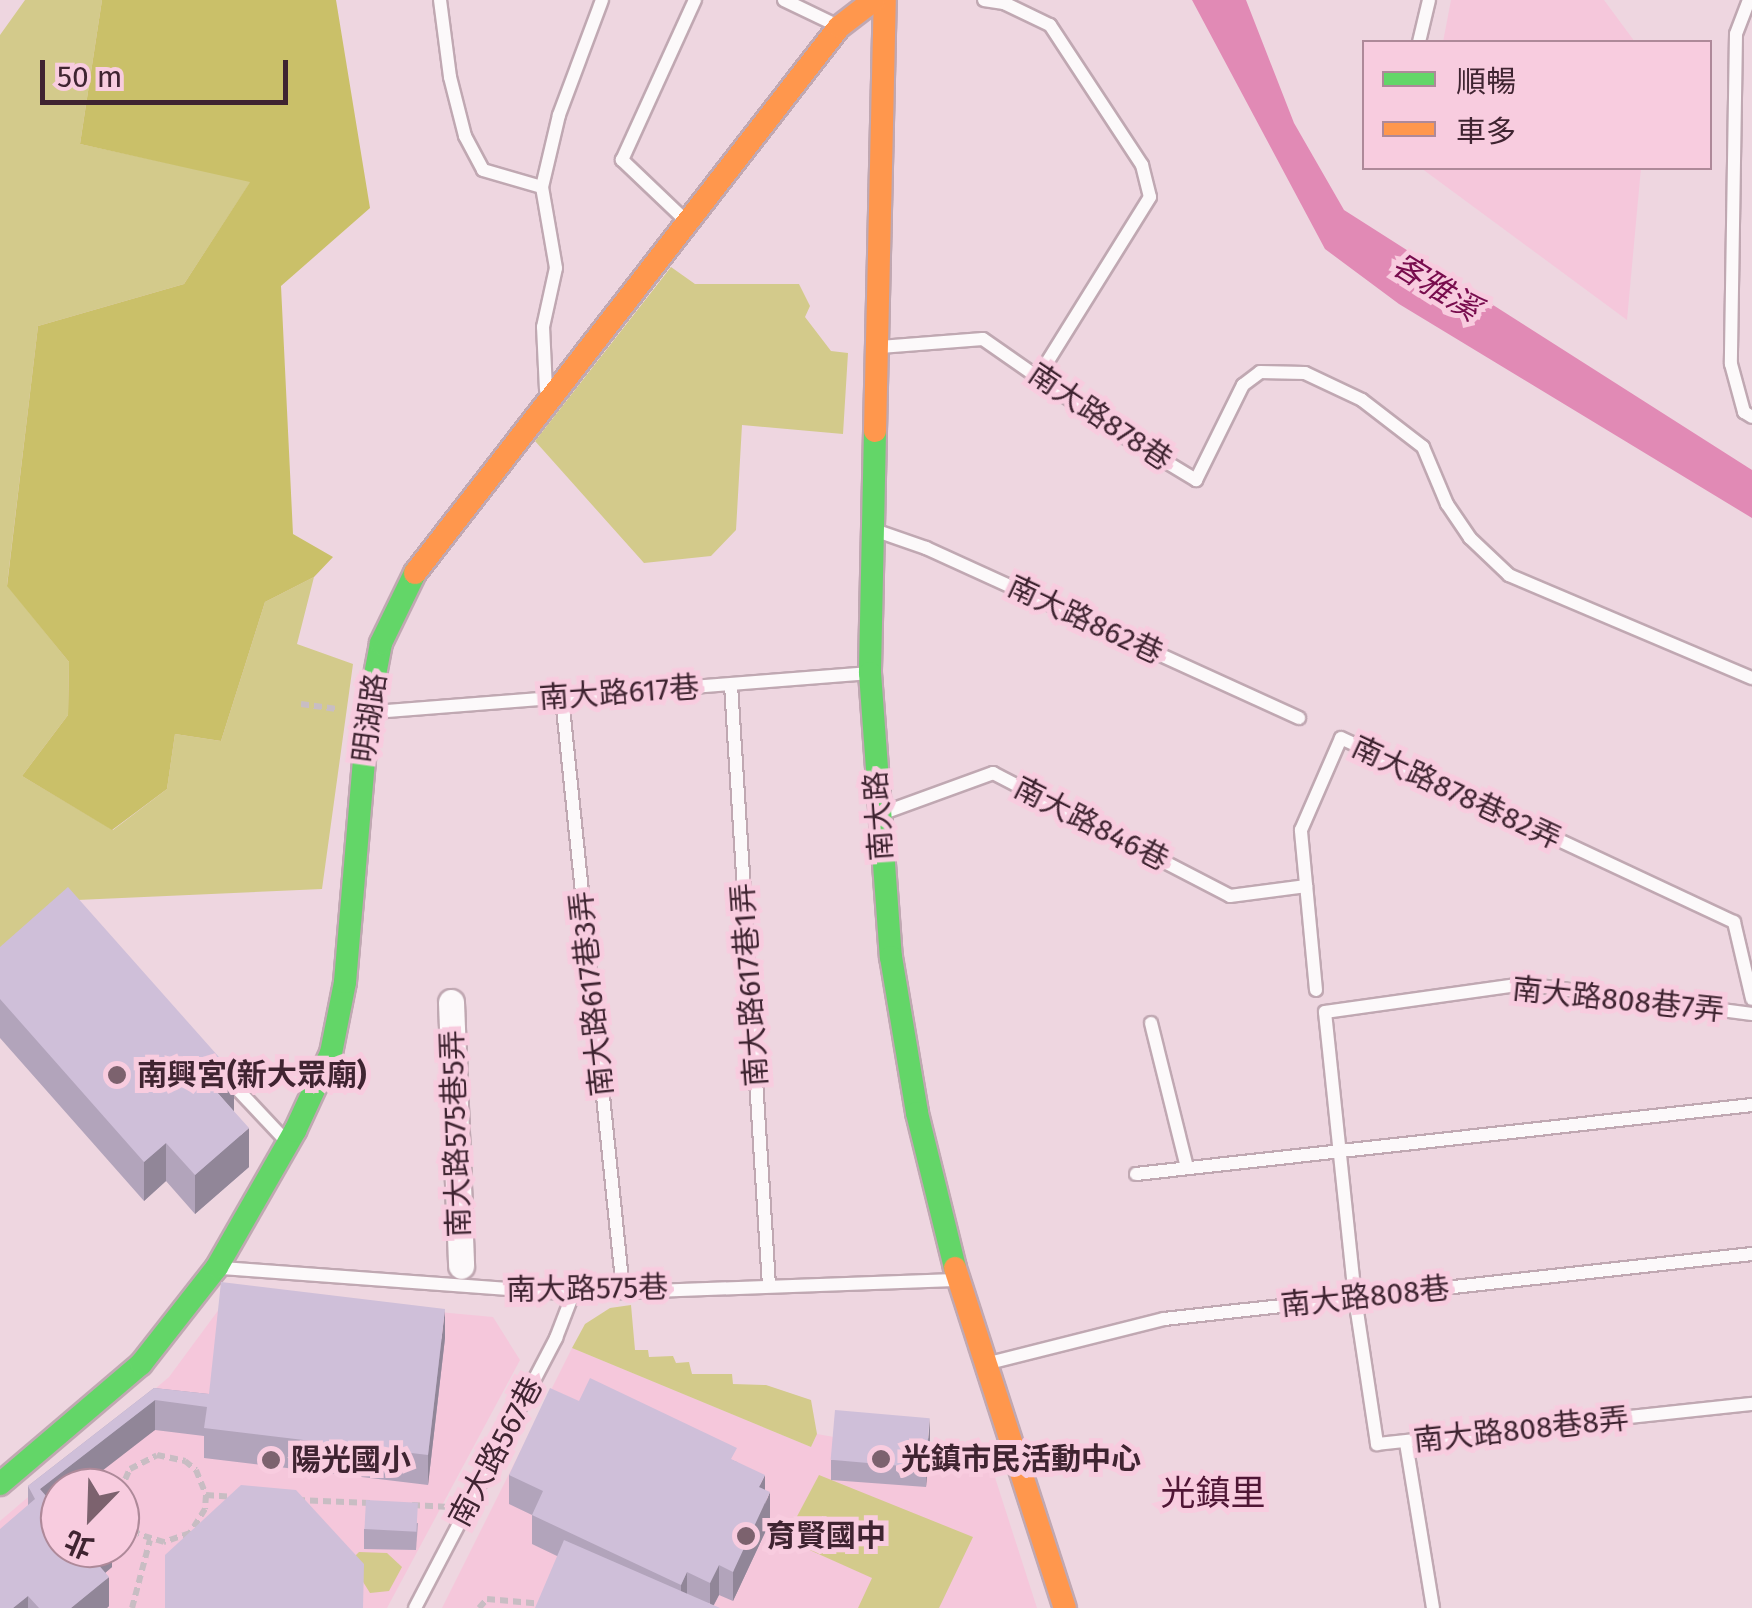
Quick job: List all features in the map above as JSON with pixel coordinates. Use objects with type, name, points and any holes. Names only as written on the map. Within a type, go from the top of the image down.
[{"type":"street","name":"明湖路","points":[[0,1484],[141,1364],[217,1268],[288,1143],[331,1053],[342,1000],[368,712],[381,643],[419,566],[840,27],[874,0]]},
{"type":"street","name":"南大路","points":[[884,0],[870,528],[870,673],[890,958],[917,1113],[958,1280],[1065,1608]]},
{"type":"street","name":"南大路575巷5弄","points":[[451,1002],[461,1266]]},
{"type":"lane","points":[[440,0],[450,77],[465,136],[482,170],[542,187]]},
{"type":"lane","points":[[547,399],[543,327],[556,268],[542,187],[559,115],[602,0]]},
{"type":"lane","points":[[686,221],[622,160],[694,0]]},
{"type":"lane","points":[[784,0],[840,27]]},
{"type":"lane","points":[[984,0],[1004,2],[1050,25],[1142,165],[1150,197],[1038,378]]},
{"type":"lane","points":[[1419,40],[1429,0]]},
{"type":"lane","points":[[1749,0],[1736,34],[1731,364],[1744,412],[1752,417]]},
{"type":"lane","name":"南大路878巷","points":[[877,348],[983,338],[1196,480],[1243,385],[1260,372],[1305,373],[1362,400],[1423,447],[1447,504],[1470,538],[1508,575],[1752,678]]},
{"type":"lane","name":"南大路862巷","points":[[870,528],[926,548],[1299,718]]},
{"type":"lane","name":"南大路617巷","points":[[368,712],[870,673]]},
{"type":"lane","name":"南大路617巷1弄","points":[[731,685],[770,1285]]},
{"type":"lane","name":"南大路617巷3弄","points":[[562,698],[623,1290]]},
{"type":"lane","name":"南大路878巷82弄","points":[[1316,990],[1301,830],[1341,738],[1734,922],[1752,999]]},
{"type":"lane","name":"南大路846巷","points":[[877,815],[993,773],[1230,896],[1306,886]]},
{"type":"lane","name":"南大路808巷7弄","points":[[1355,1298],[1325,1012],[1524,984],[1752,1014]]},
{"type":"lane","points":[[1151,1023],[1188,1167]]},
{"type":"lane","points":[[210,1060],[288,1143]]},
{"type":"lane","points":[[1136,1174],[1752,1105]]},
{"type":"lane","name":"南大路808巷","points":[[983,1365],[1164,1319],[1752,1254]]},
{"type":"lane","name":"南大路575巷","points":[[217,1268],[573,1294],[958,1280]]},
{"type":"lane","name":"南大路567巷","points":[[414,1608],[556,1338],[573,1294]]},
{"type":"lane","name":"南大路808巷8弄","points":[[1355,1298],[1377,1444],[1752,1404]]},
{"type":"lane","points":[[1406,1443],[1433,1608]]},
{"type":"path","points":[[130,1468],[157,1455],[185,1461],[196,1470],[206,1496],[205,1509],[190,1532],[164,1542],[150,1540],[140,1533]]},
{"type":"path","points":[[206,1496],[246,1497]]},
{"type":"path","points":[[285,1499],[384,1504]]},
{"type":"path","points":[[403,1504],[466,1511]]},
{"type":"path","points":[[132,1608],[150,1540]]},
{"type":"path","points":[[479,1608],[487,1599],[526,1599],[552,1607]]},
{"type":"shaded area","points":[[25,0],[102,0],[80,144],[251,181],[184,284],[38,326],[7,585],[69,662],[68,715],[22,776],[113,830],[167,789],[175,734],[221,741],[265,602],[314,577],[297,644],[353,664],[322,889],[77,900],[0,969],[0,35]]},
{"type":"shaded area","points":[[102,0],[336,0],[370,208],[281,286],[293,534],[333,557],[314,577],[265,602],[221,741],[175,734],[167,789],[112,830],[22,776],[68,715],[69,662],[7,586],[38,326],[184,284],[250,182],[80,144]]},
{"type":"shaded area","points":[[1451,0],[1604,0],[1634,40],[1443,40]]},
{"type":"shaded area","points":[[1424,170],[1641,170],[1627,320]]},
{"type":"shaded area","points":[[671,267],[695,284],[799,284],[810,306],[805,317],[831,351],[848,353],[843,434],[742,425],[736,530],[711,556],[644,563],[535,441]]},
{"type":"shaded area","name":"陽光國小","points":[[231,1293],[493,1317],[520,1360],[387,1608],[0,1608],[0,1521],[40,1487],[40,1568],[140,1568],[140,1468],[62,1468],[169,1377]]},
{"type":"shaded area","points":[[631,1305],[635,1350],[648,1350],[649,1357],[673,1356],[676,1363],[689,1362],[692,1374],[732,1374],[733,1384],[766,1385],[811,1400],[817,1434],[811,1447],[572,1348],[585,1324],[610,1308]]},
{"type":"shaded area","name":"育賢國中","points":[[572,1348],[811,1447],[817,1434],[991,1465],[1037,1608],[442,1608]]},
{"type":"shaded area","points":[[819,1475],[973,1537],[939,1608],[858,1608],[872,1578],[785,1539]]},
{"type":"shaded area","points":[[359,1552],[387,1553],[402,1567],[389,1591],[370,1593],[350,1561]]},
{"type":"water","name":"客雅溪","points":[[1192,0],[1246,0],[1294,123],[1344,210],[1752,470],[1752,518],[1399,304],[1325,249]]},
{"type":"building","name":"南興宮(新大眾廟)","points":[[68,887],[234,1074],[215,1090],[249,1128],[195,1175],[166,1143],[144,1162],[0,999],[0,947]]},
{"type":"building","points":[[221,1282],[445,1309],[428,1455],[204,1428],[207,1407],[155,1400],[67,1468],[51,1468],[154,1388],[209,1394]]},
{"type":"building","points":[[590,1378],[737,1448],[731,1459],[765,1475],[759,1487],[770,1492],[733,1572],[719,1565],[710,1583],[687,1572],[681,1585],[532,1515],[543,1491],[509,1475],[550,1388],[579,1401]]},
{"type":"building","points":[[835,1410],[930,1418],[925,1468],[831,1460]]},
{"type":"building","points":[[40,1477],[40,1568],[101,1568],[109,1577],[71,1608],[39,1608],[28,1596],[13,1608],[0,1608],[0,1529],[35,1499],[28,1486]]},
{"type":"building","points":[[241,1485],[296,1490],[364,1564],[363,1608],[165,1608],[165,1555]]},
{"type":"building","points":[[366,1500],[418,1503],[416,1532],[364,1529]]},
{"type":"building","points":[[564,1540],[720,1608],[535,1608]]},
{"type":"traffic: fast","points":[[875,431],[870,673],[891,957],[917,1113],[955,1268]]},
{"type":"traffic: fast","points":[[0,1484],[141,1364],[217,1267],[295,1131],[331,1053],[345,982],[368,712],[381,643],[415,573]]},
{"type":"traffic: slow","points":[[415,573],[839,27],[874,0]]},
{"type":"traffic: slow","points":[[875,431],[885,0]]},
{"type":"traffic: slow","points":[[955,1268],[1065,1608]]},
{"type":"place","name":"南興宮(新大眾廟)","points":[[117,1075]]},
{"type":"place","name":"光鎮市民活動中心","points":[[881,1459]]},
{"type":"place","name":"陽光國小","points":[[271,1460]]},
{"type":"place","name":"育賢國中","points":[[746,1536]]},
{"type":"district","name":"光鎮里","points":[[1213,1493]]}]
